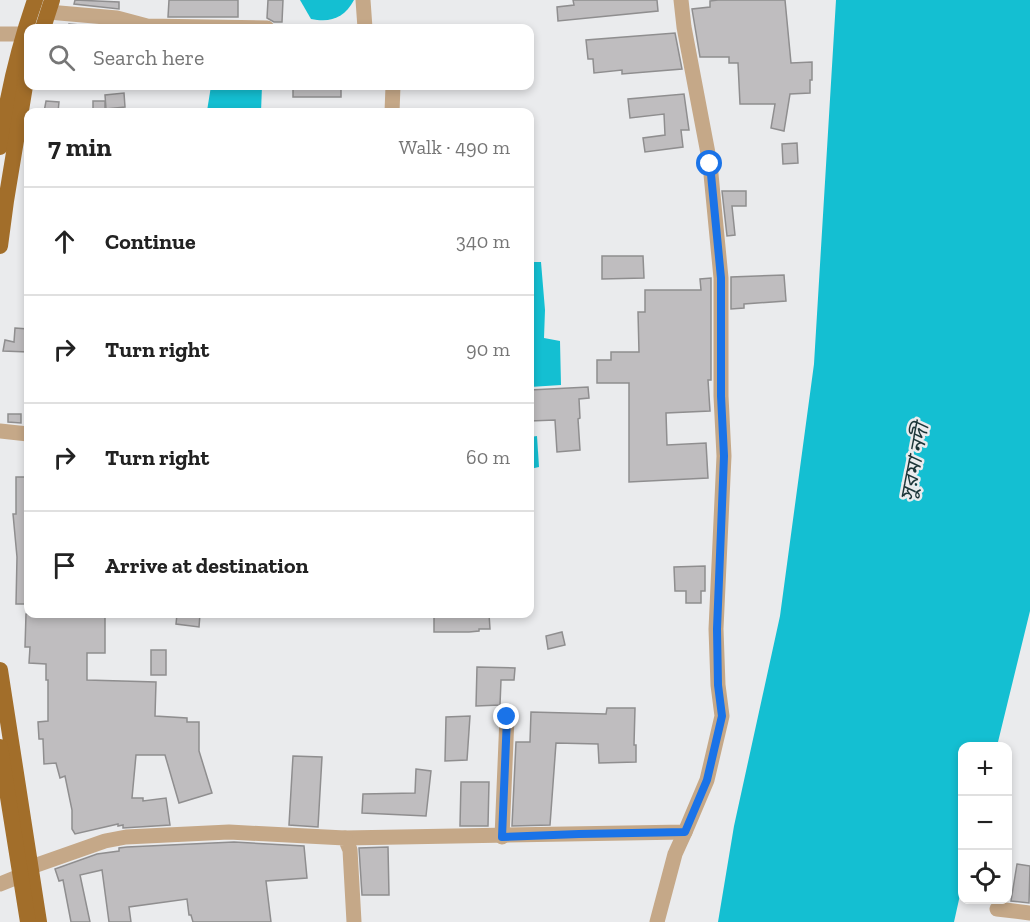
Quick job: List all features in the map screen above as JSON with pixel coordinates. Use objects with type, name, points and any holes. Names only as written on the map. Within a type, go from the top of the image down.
[{"type":"main road","points":[[27,24],[35,0]]},
{"type":"main road","points":[[43,24],[50,6]]},
{"type":"main road","points":[[0,147],[8,94],[24,34]]},
{"type":"main road","points":[[0,246],[24,90]]},
{"type":"main road","points":[[0,670],[26,871],[28,922]]},
{"type":"main road","points":[[0,747],[39,922]]},
{"type":"street","points":[[363,0],[365,24]]},
{"type":"street","points":[[657,922],[675,854],[707,780],[722,716],[718,685],[717,629],[724,456],[721,396],[721,278],[710,164],[681,0]]},
{"type":"street","points":[[50,6],[140,24]]},
{"type":"street","points":[[0,34],[24,34]]},
{"type":"street","points":[[392,108],[393,90]]},
{"type":"street","points":[[0,431],[24,434]]},
{"type":"street","points":[[502,837],[507,717]]},
{"type":"street","points":[[0,884],[26,871],[105,841],[126,837],[229,832],[345,838],[685,832]]},
{"type":"street","points":[[345,838],[350,850],[354,922]]},
{"type":"street","points":[[997,909],[1030,913]]},
{"type":"water","points":[[300,0],[354,0],[341,15],[325,20],[311,19]]},
{"type":"water","name":"সুরমা নদী","points":[[836,0],[1030,0],[1030,611],[998,742],[958,742],[958,904],[954,922],[718,922],[734,826],[780,616],[814,364]]},
{"type":"water","points":[[210,90],[262,90],[261,108],[207,108]]},
{"type":"water","points":[[534,262],[541,262],[545,310],[544,338],[560,341],[561,385],[534,387]]},
{"type":"water","points":[[534,436],[537,436],[539,467],[534,468]]},
{"type":"building","points":[[75,0],[119,2],[119,9],[74,4]]},
{"type":"building","points":[[169,0],[238,0],[238,17],[168,17]]},
{"type":"building","points":[[268,0],[283,0],[282,22],[274,22],[267,18]]},
{"type":"building","points":[[573,0],[657,0],[658,11],[558,21],[557,7],[574,5]]},
{"type":"building","points":[[785,0],[791,63],[812,62],[812,80],[810,80],[810,93],[790,94],[784,131],[771,128],[775,104],[740,104],[738,63],[729,63],[729,57],[700,57],[692,9],[710,7],[710,1]]},
{"type":"building","points":[[675,33],[682,69],[622,74],[622,70],[594,73],[593,59],[588,59],[586,40]]},
{"type":"building","points":[[293,90],[341,90],[341,97],[293,97]]},
{"type":"building","points":[[124,93],[125,107],[106,108],[105,95]]},
{"type":"building","points":[[684,94],[689,130],[681,130],[683,147],[645,152],[643,138],[665,135],[664,114],[630,118],[628,99]]},
{"type":"building","points":[[46,101],[59,102],[58,108],[45,108]]},
{"type":"building","points":[[93,101],[105,101],[105,108],[93,108]]},
{"type":"building","points":[[797,143],[798,163],[783,164],[782,144]]},
{"type":"building","points":[[722,191],[746,191],[746,206],[732,206],[735,235],[727,236]]},
{"type":"building","points":[[602,256],[643,256],[644,278],[602,279]]},
{"type":"building","points":[[784,275],[786,301],[744,304],[744,308],[731,309],[731,277]]},
{"type":"building","points":[[711,278],[711,380],[708,380],[710,411],[666,413],[667,445],[706,443],[708,478],[629,482],[629,383],[597,383],[597,360],[611,360],[611,352],[639,352],[638,312],[645,312],[645,290],[701,290],[700,279]]},
{"type":"building","points":[[15,328],[24,329],[24,352],[3,351],[5,340],[14,342]]},
{"type":"building","points":[[588,387],[589,398],[579,399],[580,450],[557,452],[555,420],[534,421],[534,390]]},
{"type":"building","points":[[8,414],[21,414],[21,423],[8,422]]},
{"type":"building","points":[[16,477],[24,477],[24,604],[16,604],[17,557],[13,514],[16,514]]},
{"type":"building","points":[[705,566],[705,591],[701,591],[701,603],[686,603],[686,591],[675,591],[674,567]]},
{"type":"building","points":[[26,618],[105,618],[105,653],[87,653],[87,680],[156,682],[155,716],[187,718],[187,722],[199,722],[199,751],[212,793],[179,803],[165,755],[136,755],[132,798],[143,798],[143,801],[166,798],[170,825],[123,828],[123,825],[118,826],[118,824],[75,834],[72,829],[72,810],[65,776],[60,778],[56,763],[44,764],[43,739],[39,739],[38,722],[48,721],[46,664],[29,663],[30,647],[25,647]]},
{"type":"building","points":[[177,618],[200,618],[199,627],[176,624]]},
{"type":"building","points":[[434,618],[489,618],[490,629],[469,632],[434,632]]},
{"type":"building","points":[[562,632],[565,645],[548,649],[546,636]]},
{"type":"building","points":[[151,650],[166,650],[166,675],[151,675]]},
{"type":"building","points":[[477,667],[515,668],[514,680],[501,680],[500,705],[476,706]]},
{"type":"building","points":[[607,708],[635,708],[636,762],[599,763],[598,744],[556,743],[550,825],[512,826],[516,742],[530,742],[531,712],[606,714]]},
{"type":"building","points":[[470,716],[467,760],[445,761],[446,717]]},
{"type":"building","points":[[293,756],[322,757],[318,827],[289,825]]},
{"type":"building","points":[[416,769],[431,771],[426,816],[362,813],[363,794],[415,793]]},
{"type":"building","points":[[461,782],[489,782],[488,826],[460,826]]},
{"type":"building","points":[[234,842],[304,846],[307,878],[266,881],[271,922],[193,922],[189,915],[187,899],[129,907],[131,922],[109,922],[102,870],[80,875],[90,922],[71,922],[63,880],[59,881],[55,869],[97,854],[119,851],[119,848]]},
{"type":"building","points":[[388,847],[389,895],[362,895],[359,848]]},
{"type":"building","points":[[1017,864],[1030,866],[1029,903],[1012,901]]},
{"type":"route","points":[[507,717],[502,837],[685,832],[707,780],[722,716],[718,685],[717,629],[724,456],[721,396],[721,278],[710,164]]}]
